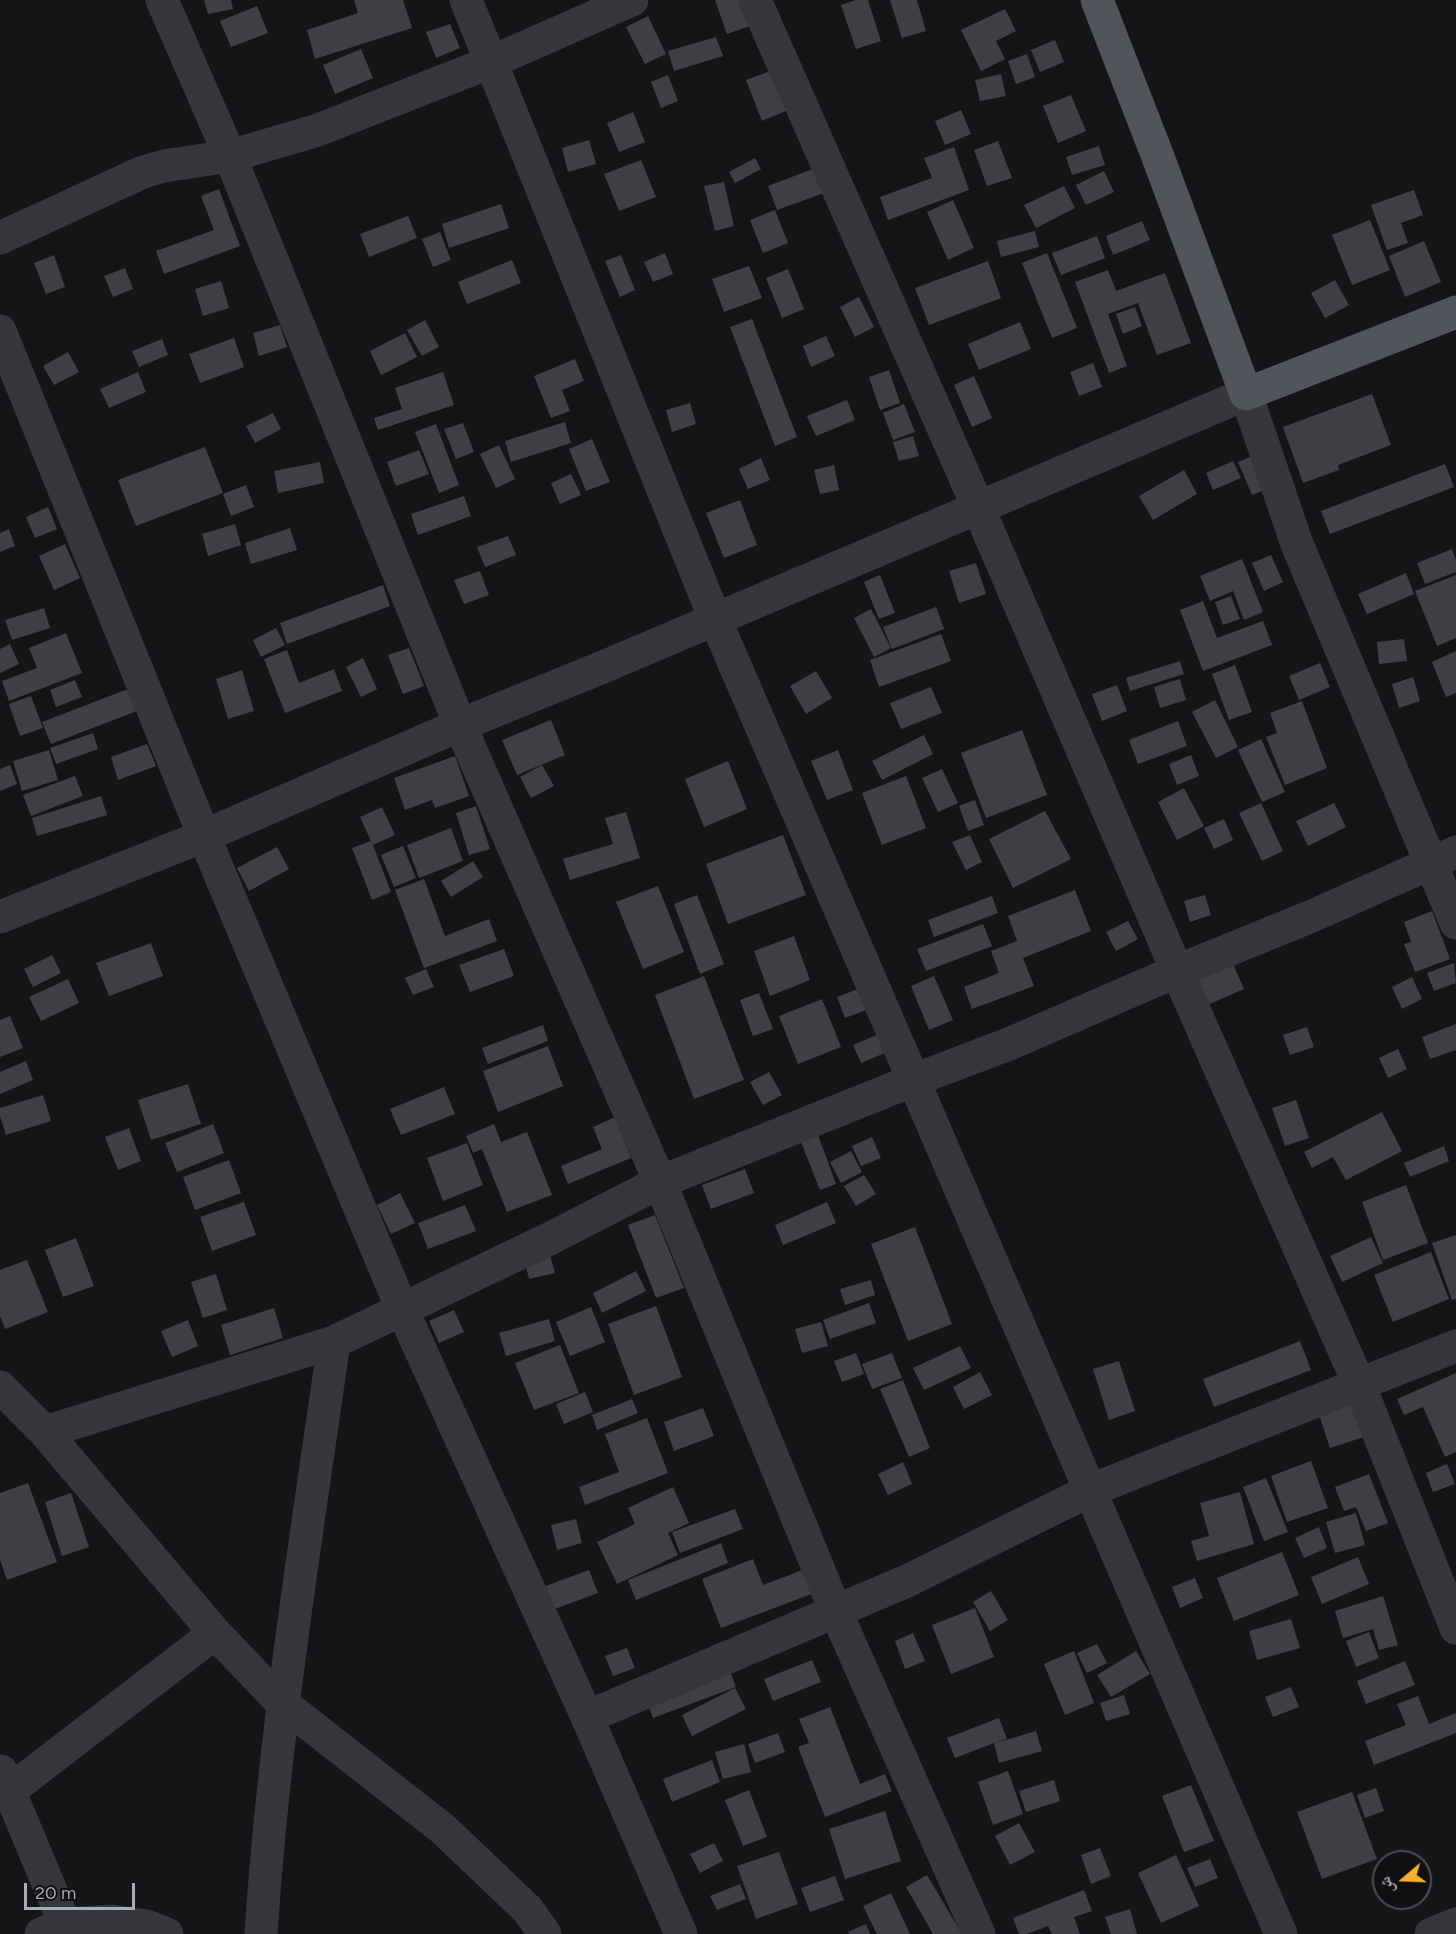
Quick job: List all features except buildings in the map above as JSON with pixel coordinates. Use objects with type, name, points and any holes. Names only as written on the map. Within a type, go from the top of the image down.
[{"type":"main road","points":[[1098,0],[1246,394],[1456,312]]},
{"type":"street","points":[[162,0],[230,156],[460,725],[660,1182],[836,1612],[979,1934]]},
{"type":"street","points":[[465,0],[715,619],[1281,1934]]},
{"type":"street","points":[[0,238],[143,172],[164,166],[230,156],[318,130],[491,62],[632,0]]},
{"type":"street","points":[[755,0],[1359,1384],[1456,1628]]},
{"type":"street","points":[[0,331],[204,836],[402,1309],[587,1717],[681,1934]]},
{"type":"street","points":[[0,917],[204,836],[460,725],[603,667],[1246,394],[1294,535],[1443,858],[1456,923]]},
{"type":"street","points":[[45,1432],[334,1342],[551,1238],[660,1182],[1009,1044],[1443,858]]},
{"type":"street","points":[[261,1934],[267,1845],[282,1702],[334,1342]]},
{"type":"street","points":[[587,1717],[908,1581],[1091,1490],[1456,1346]]},
{"type":"street","points":[[0,1387],[45,1432],[215,1633],[282,1702],[443,1829],[528,1910],[545,1934]]},
{"type":"street","points":[[167,1934],[147,1926],[112,1921],[53,1929],[4,1781],[215,1633]]},
{"type":"street","points":[[1431,1934],[1456,1924]]}]
